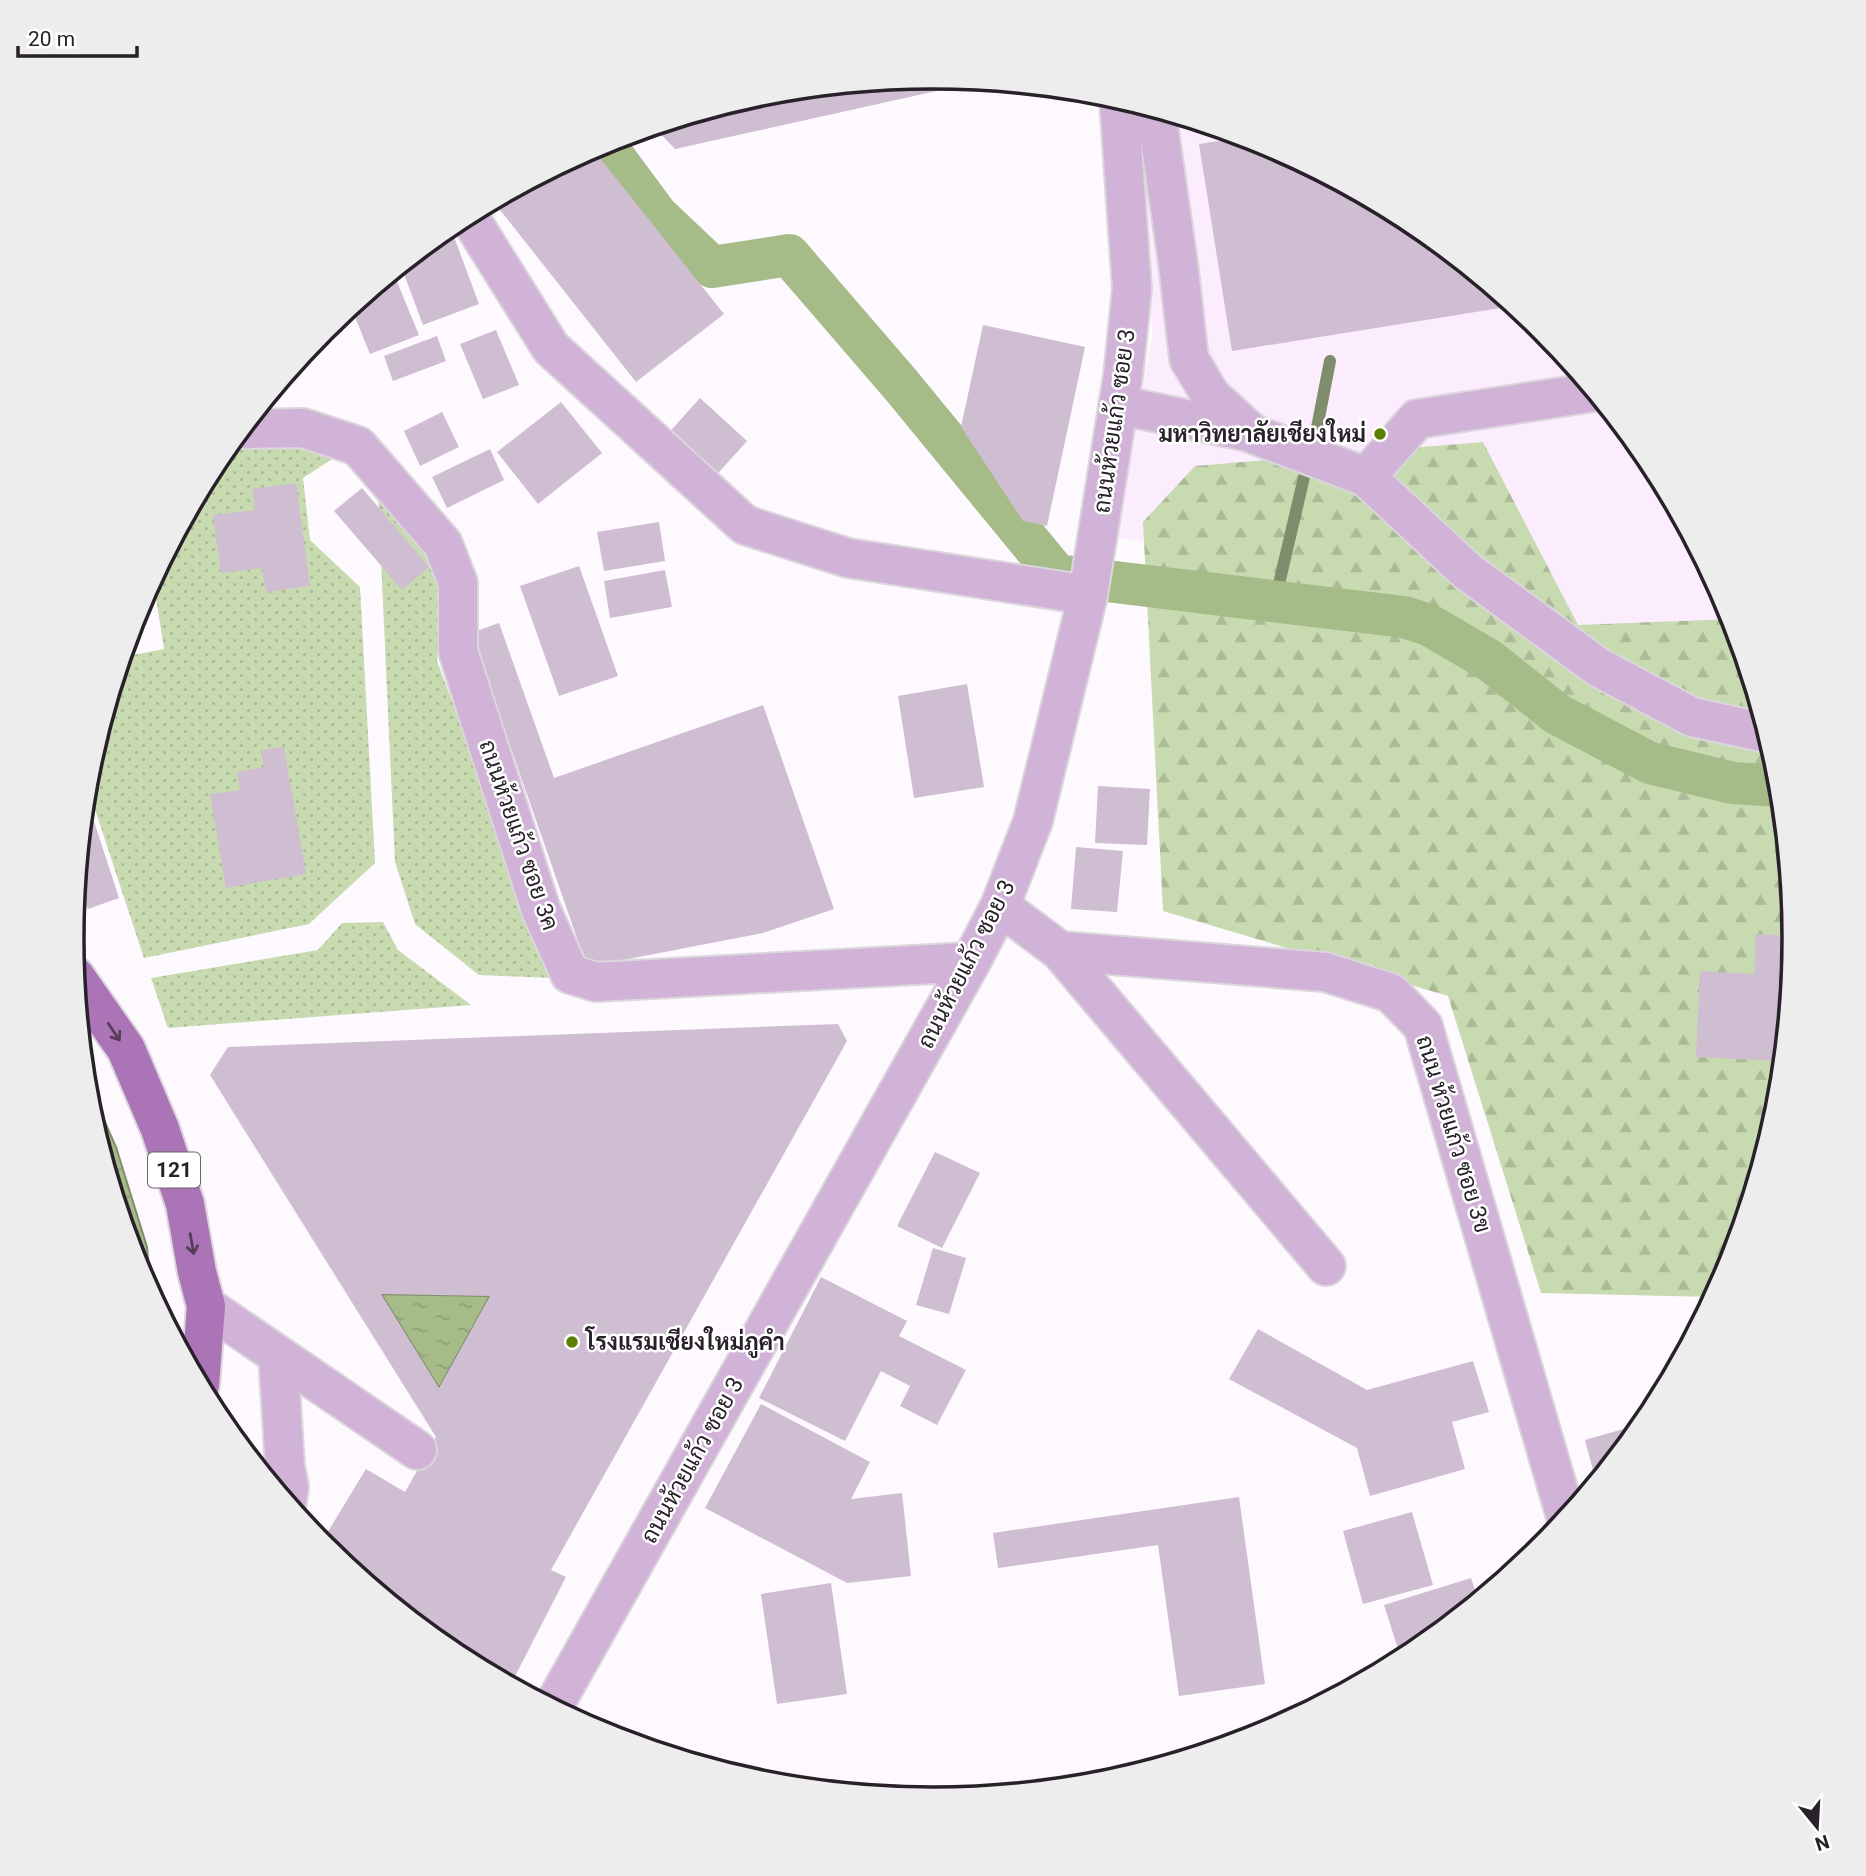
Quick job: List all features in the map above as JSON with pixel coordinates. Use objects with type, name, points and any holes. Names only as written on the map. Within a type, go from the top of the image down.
[{"type":"main road","name":"121","points":[[86,992],[126,1049],[160,1129],[185,1204],[206,1306],[201,1368]]},
{"type":"street","name":"ถนนห้วยแก้ว ซอย 3","points":[[558,1700],[971,962],[1000,906],[1033,821],[1088,595],[1119,405],[1132,289],[1120,110]]},
{"type":"street","points":[[1157,119],[1189,359],[1211,396],[1253,433]]},
{"type":"street","points":[[474,224],[551,348],[746,525],[848,558],[1088,595]]},
{"type":"street","points":[[1366,477],[1417,419],[1584,394]]},
{"type":"street","points":[[1119,405],[1253,433],[1366,477],[1467,571],[1598,667],[1692,717],[1756,731]]},
{"type":"street","name":"ถนนห้วยแก้ว ซอย 3ค","points":[[253,429],[303,428],[358,446],[443,544],[458,583],[458,651],[541,910],[570,974],[596,982],[971,962]]},
{"type":"street","points":[[1000,906],[1060,951],[1326,1266]]},
{"type":"street","name":"ถนน ห้วยแก้ว ซอย 3ข","points":[[1060,951],[1325,972],[1391,993],[1423,1027],[1563,1506]]},
{"type":"street","points":[[206,1306],[417,1450]]},
{"type":"street","points":[[278,1355],[289,1490]]},
{"type":"shaded area","name":"มหาวิทยาลัยเชียงใหม่","points":[[1123,111],[1206,134],[1258,154],[1358,203],[1405,232],[1450,264],[1533,338],[1607,421],[1639,466],[1694,562],[1717,613],[1737,665],[1764,762],[1443,579],[1112,537],[1153,336]]},
{"type":"green space","points":[[304,440],[337,456],[303,478],[310,540],[360,587],[375,863],[309,924],[144,958],[94,807],[100,772],[133,655],[164,649],[156,598],[198,513],[244,442]]},
{"type":"green space","points":[[1483,442],[1578,625],[1719,619],[1737,665],[1766,772],[1775,827],[1782,938],[1775,1049],[1766,1104],[1737,1211],[1702,1297],[1541,1293],[1448,996],[1163,911],[1143,522],[1195,466]]},
{"type":"green space","points":[[378,495],[444,578],[437,661],[555,978],[479,975],[415,924],[395,862]]},
{"type":"green space","points":[[383,922],[398,950],[471,1005],[168,1028],[151,978],[318,950],[342,923]]},
{"type":"water","points":[[104,1119],[116,1147],[147,1247],[148,1261],[129,1211]]},
{"type":"water","points":[[381,1294],[490,1296],[439,1388]]},
{"type":"building","points":[[944,89],[675,149],[661,134],[767,105],[877,91]]},
{"type":"building","points":[[1222,140],[1309,177],[1358,203],[1450,264],[1501,308],[1232,351],[1199,144]]},
{"type":"building","points":[[600,158],[724,314],[636,382],[499,209],[557,177]]},
{"type":"building","points":[[454,237],[479,304],[423,325],[404,274]]},
{"type":"building","points":[[396,280],[419,335],[370,354],[355,317]]},
{"type":"building","points":[[983,325],[1085,347],[1047,526],[1023,521],[961,427]]},
{"type":"building","points":[[496,330],[519,385],[483,399],[460,344]]},
{"type":"building","points":[[437,336],[446,361],[393,381],[384,356]]},
{"type":"building","points":[[700,398],[747,441],[712,480],[665,437]]},
{"type":"building","points":[[561,402],[602,453],[538,504],[497,452]]},
{"type":"building","points":[[442,412],[459,447],[420,466],[404,431]]},
{"type":"building","points":[[490,449],[504,480],[447,508],[432,477]]},
{"type":"building","points":[[296,483],[310,586],[266,592],[262,568],[221,573],[213,515],[255,510],[252,489]]},
{"type":"building","points":[[362,488],[429,567],[402,590],[334,511]]},
{"type":"building","points":[[659,522],[665,561],[604,571],[597,532]]},
{"type":"building","points":[[579,566],[618,676],[559,696],[520,586]]},
{"type":"building","points":[[665,570],[672,607],[610,618],[604,581]]},
{"type":"building","points":[[499,623],[554,778],[763,705],[834,909],[763,933],[587,967],[471,633]]},
{"type":"building","points":[[967,684],[984,787],[914,798],[898,696]]},
{"type":"building","points":[[284,747],[306,874],[226,888],[210,794],[240,790],[237,772],[264,767],[261,750]]},
{"type":"building","points":[[1098,786],[1150,789],[1147,845],[1095,843]]},
{"type":"building","points":[[93,817],[119,898],[88,909],[85,903],[86,882]]},
{"type":"building","points":[[1076,847],[1123,851],[1117,912],[1071,909]]},
{"type":"building","points":[[1756,934],[1782,935],[1780,994],[1773,1061],[1696,1057],[1700,971],[1754,974]]},
{"type":"building","name":"โรงแรมเชียงใหม่ภูคำ","points":[[838,1024],[847,1041],[551,1570],[566,1577],[515,1677],[461,1644],[416,1612],[328,1532],[366,1469],[405,1492],[436,1437],[210,1075],[228,1047]],"holes":[[[381,1294],[490,1296],[439,1388]]]},
{"type":"building","points":[[935,1152],[980,1173],[942,1248],[897,1226]]},
{"type":"building","points":[[933,1248],[966,1258],[949,1314],[916,1305]]},
{"type":"building","points":[[821,1277],[907,1321],[899,1336],[966,1370],[937,1425],[900,1406],[910,1386],[881,1371],[845,1441],[759,1398]]},
{"type":"building","points":[[1258,1329],[1367,1390],[1473,1361],[1489,1412],[1452,1422],[1465,1469],[1370,1496],[1357,1448],[1229,1379]]},
{"type":"building","points":[[761,1404],[870,1462],[851,1499],[902,1493],[911,1576],[847,1583],[705,1508]]},
{"type":"building","points":[[1626,1428],[1593,1471],[1585,1440]]},
{"type":"building","points":[[1239,1497],[1265,1684],[1179,1696],[1158,1545],[998,1568],[993,1533]]},
{"type":"building","points":[[1412,1512],[1433,1585],[1363,1604],[1343,1531]]},
{"type":"building","points":[[1471,1578],[1475,1591],[1398,1648],[1384,1605]]},
{"type":"building","points":[[831,1583],[847,1694],[777,1704],[761,1594]]},
{"type":"waterway","points":[[611,153],[657,215],[712,267],[789,255],[901,385],[1057,575],[1404,617],[1429,625],[1489,660],[1557,714],[1650,763],[1733,783],[1768,785]]},
{"type":"waterway","points":[[1315,438],[1330,361]]},
{"type":"waterway","points":[[1275,601],[1305,473]]},
{"type":"place","name":"มหาวิทยาลัยเชียงใหม่","points":[[1380,434]]},
{"type":"place","name":"โรงแรมเชียงใหม่ภูคำ","points":[[572,1342]]}]
